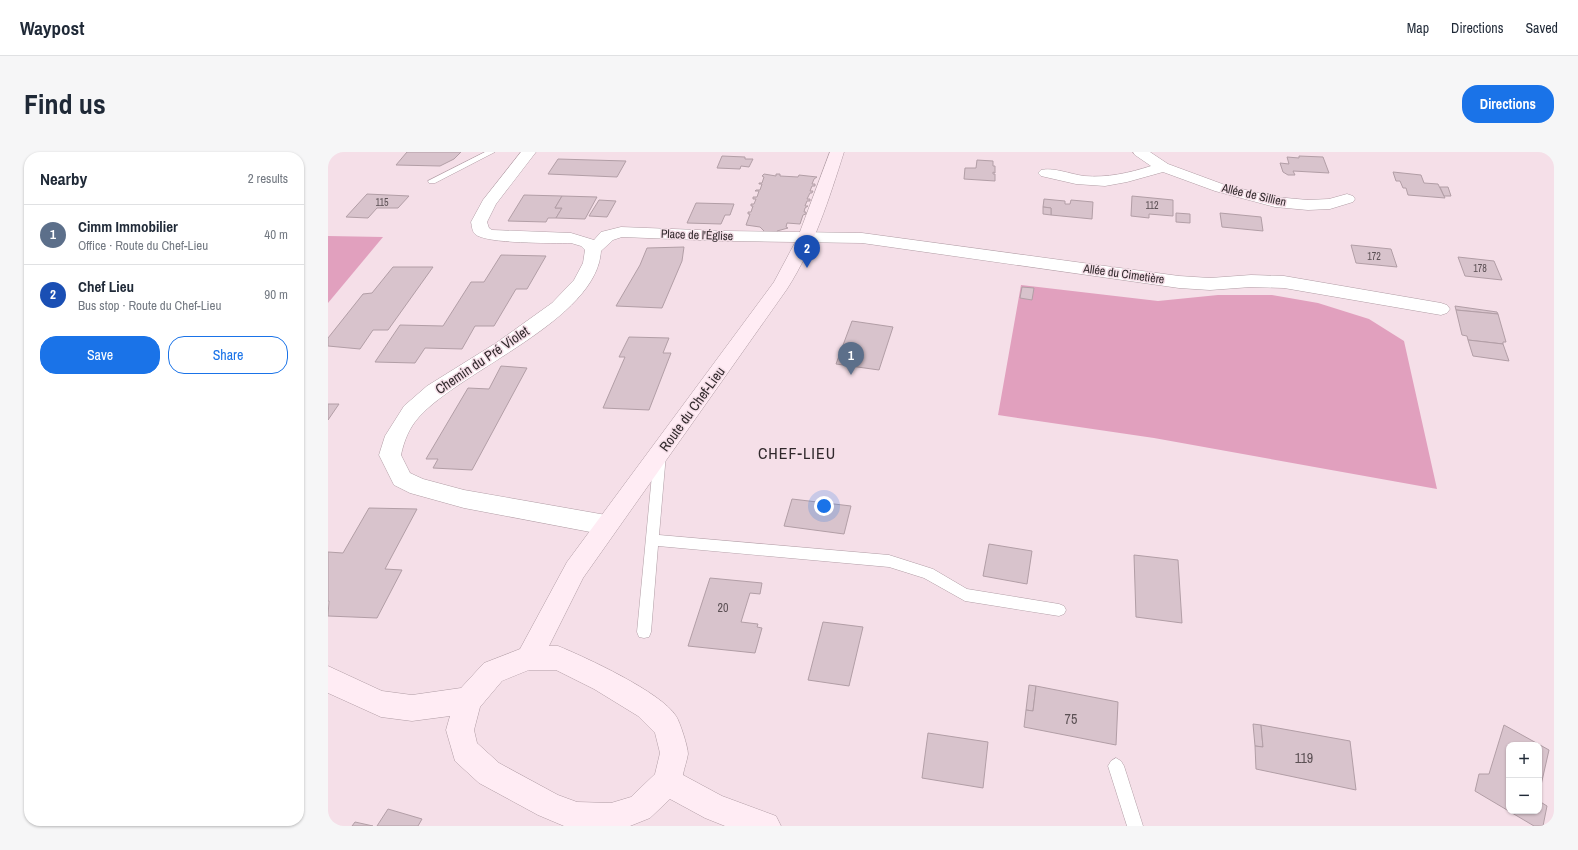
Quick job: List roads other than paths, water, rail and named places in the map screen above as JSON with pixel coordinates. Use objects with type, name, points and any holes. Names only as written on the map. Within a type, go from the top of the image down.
[{"type":"main road","name":"Route du Chef-Lieu","points":[[529,658],[575,570],[776,294],[794,264],[807,238],[837,152]]},
{"type":"main road","points":[[529,658],[558,658],[603,680],[647,706],[666,725],[674,753],[667,782],[640,808],[610,822],[577,817],[548,805],[489,773],[465,751],[460,730],[468,700],[493,672],[529,658]]},
{"type":"main road","points":[[328,679],[380,704],[412,708],[468,700]]},
{"type":"main road","points":[[667,782],[715,808],[766,826]]},
{"type":"street","points":[[529,152],[489,203],[479,222],[481,231],[489,235],[571,238],[587,242],[593,250]]},
{"type":"street","name":"Allée de Sillien","points":[[1140,152],[1163,167],[1220,188],[1276,202],[1308,206],[1330,204],[1347,199]]},
{"type":"street","points":[[1046,173],[1074,179],[1105,181],[1136,175],[1163,167]]},
{"type":"street","name":"Place de l'Église","points":[[593,250],[607,236],[621,232],[807,238]]},
{"type":"street","name":"Allée du Cimetière","points":[[807,238],[862,238],[1179,282],[1210,284],[1251,281],[1284,282],[1441,308]]},
{"type":"street","name":"Chemin du Pré Violet","points":[[593,250],[592,263],[581,284],[558,307],[503,348],[434,392],[411,412],[395,436],[390,455],[402,479],[418,487],[464,499],[606,526]]},
{"type":"lane","points":[[432,181],[492,152]]},
{"type":"lane","points":[[644,632],[661,451]]},
{"type":"lane","points":[[652,540],[889,561],[928,573],[966,595],[1059,610]]},
{"type":"lane","points":[[1116,766],[1135,826]]},
{"type":"place","name":"Chef Lieu","points":[[807,268]]},
{"type":"place","name":"Cimm Immobilier","points":[[851,375]]},
{"type":"district","name":"CHEF-LIEU","points":[[797,453]]}]
